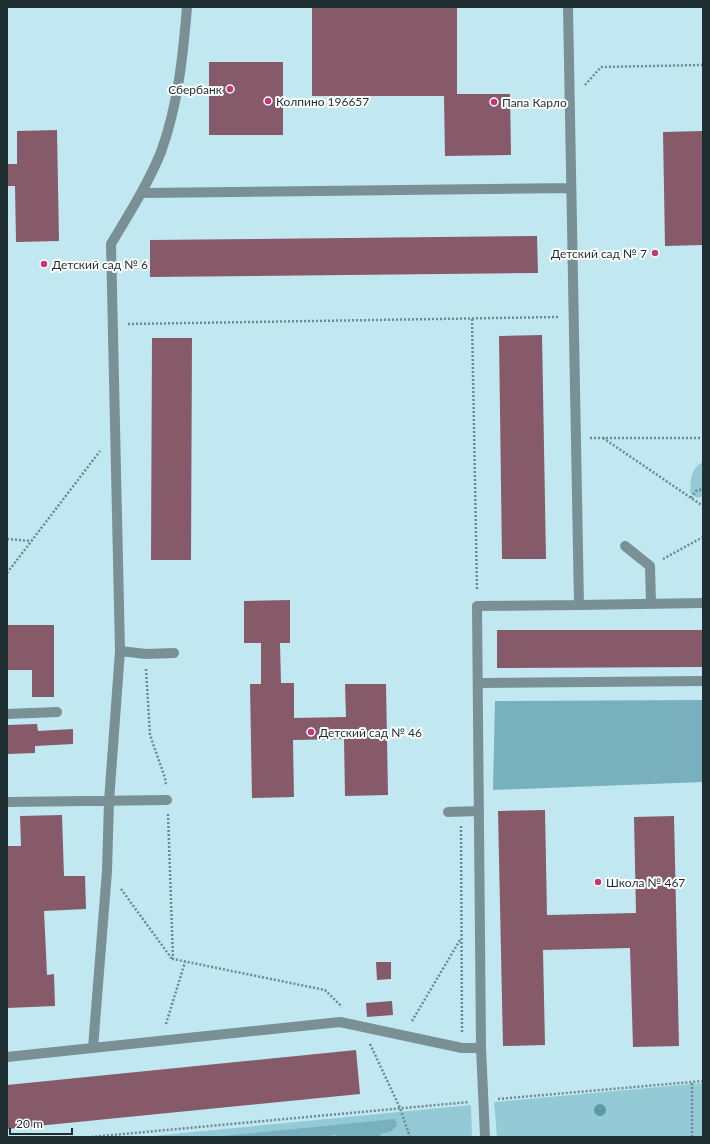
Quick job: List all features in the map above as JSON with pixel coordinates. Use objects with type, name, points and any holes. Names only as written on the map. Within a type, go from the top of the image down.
[{"type":"lane","points":[[93,1048],[107,871],[109,801],[120,651],[112,244],[142,193],[161,152],[176,102],[187,7]]},
{"type":"lane","points":[[568,7],[579,605]]},
{"type":"lane","points":[[142,193],[571,188]]},
{"type":"lane","points":[[625,546],[650,566],[651,604]]},
{"type":"lane","points":[[485,1137],[481,1048],[478,606],[703,603]]},
{"type":"lane","points":[[120,651],[146,654],[174,653]]},
{"type":"lane","points":[[478,683],[703,681]]},
{"type":"lane","points":[[7,714],[57,712]]},
{"type":"lane","points":[[7,802],[167,800]]},
{"type":"lane","points":[[448,812],[479,811]]},
{"type":"lane","points":[[7,1057],[340,1022],[462,1048],[481,1048]]},
{"type":"path","points":[[569,103],[601,67],[703,65]]},
{"type":"path","points":[[113,325],[574,317]]},
{"type":"path","points":[[472,319],[478,606]]},
{"type":"path","points":[[7,574],[115,432]]},
{"type":"path","points":[[576,438],[703,438]]},
{"type":"path","points":[[602,438],[703,506]]},
{"type":"path","points":[[691,498],[696,492],[703,489]]},
{"type":"path","points":[[650,566],[703,537]]},
{"type":"path","points":[[7,539],[32,541]]},
{"type":"path","points":[[146,654],[147,710],[150,735],[165,778],[167,800],[172,959]]},
{"type":"path","points":[[461,811],[460,940],[462,1048]]},
{"type":"path","points":[[107,871],[172,959],[325,990],[362,1027],[400,1108],[410,1137]]},
{"type":"path","points":[[404,1035],[460,940]]},
{"type":"path","points":[[160,1041],[185,962]]},
{"type":"path","points":[[91,1137],[703,1081]]},
{"type":"path","points":[[692,1082],[692,1137]]},
{"type":"shaded area","points":[[703,462],[703,496],[697,498],[690,493],[691,480],[693,471]]},
{"type":"shaded area","points":[[703,700],[703,782],[493,790],[495,701]]},
{"type":"shaded area","points":[[703,1083],[703,1137],[497,1137],[494,1102]]},
{"type":"shaded area","points":[[471,1105],[472,1137],[142,1137]]},
{"type":"shaded area","points":[[395,1119],[397,1126],[390,1132],[380,1134],[381,1137],[341,1137],[335,1135],[322,1137],[213,1137]]},
{"type":"building","points":[[312,7],[457,7],[457,94],[510,94],[511,155],[445,156],[444,96],[312,96]]},
{"type":"building","points":[[209,62],[283,62],[283,135],[209,135]]},
{"type":"building","points":[[57,130],[59,241],[16,242],[15,186],[7,186],[7,164],[17,164],[17,131]]},
{"type":"building","points":[[703,131],[703,245],[665,246],[663,132]]},
{"type":"building","points":[[537,236],[538,273],[150,277],[150,240]]},
{"type":"building","points":[[542,335],[546,559],[502,559],[499,336]]},
{"type":"building","points":[[152,338],[192,338],[191,560],[151,560]]},
{"type":"building","points":[[290,600],[290,643],[280,643],[281,683],[294,683],[294,718],[346,717],[345,684],[386,684],[388,795],[345,796],[344,739],[293,740],[294,797],[252,798],[250,684],[261,684],[261,643],[244,643],[244,601]]},
{"type":"building","points":[[7,625],[54,625],[54,697],[32,697],[32,670],[7,670]]},
{"type":"building","points":[[497,630],[703,630],[703,667],[497,668]]},
{"type":"building","points":[[37,724],[38,731],[73,729],[73,744],[35,746],[35,753],[7,754],[7,725]]},
{"type":"building","points":[[545,810],[547,915],[636,913],[634,817],[674,816],[679,1046],[633,1047],[630,948],[543,950],[545,1045],[503,1046],[498,811]]},
{"type":"building","points":[[62,815],[64,876],[85,876],[86,909],[44,911],[47,975],[54,974],[55,1006],[7,1008],[7,846],[21,846],[20,816]]},
{"type":"building","points":[[376,962],[391,962],[391,979],[377,980]]},
{"type":"building","points":[[392,1001],[393,1015],[367,1017],[366,1003]]},
{"type":"building","points":[[356,1050],[360,1094],[7,1129],[7,1085]]},
{"type":"place","name":"Сбербанк","points":[[230,89]]},
{"type":"place","name":"Колпино 196657","points":[[268,101]]},
{"type":"place","name":"Папа Карло","points":[[494,102]]},
{"type":"place","name":"Детский сад № 7","points":[[655,253]]},
{"type":"place","name":"Детский сад № 6","points":[[44,264]]},
{"type":"place","name":"Детский сад № 46","points":[[311,732]]},
{"type":"place","name":"Школа № 467","points":[[598,882]]}]
